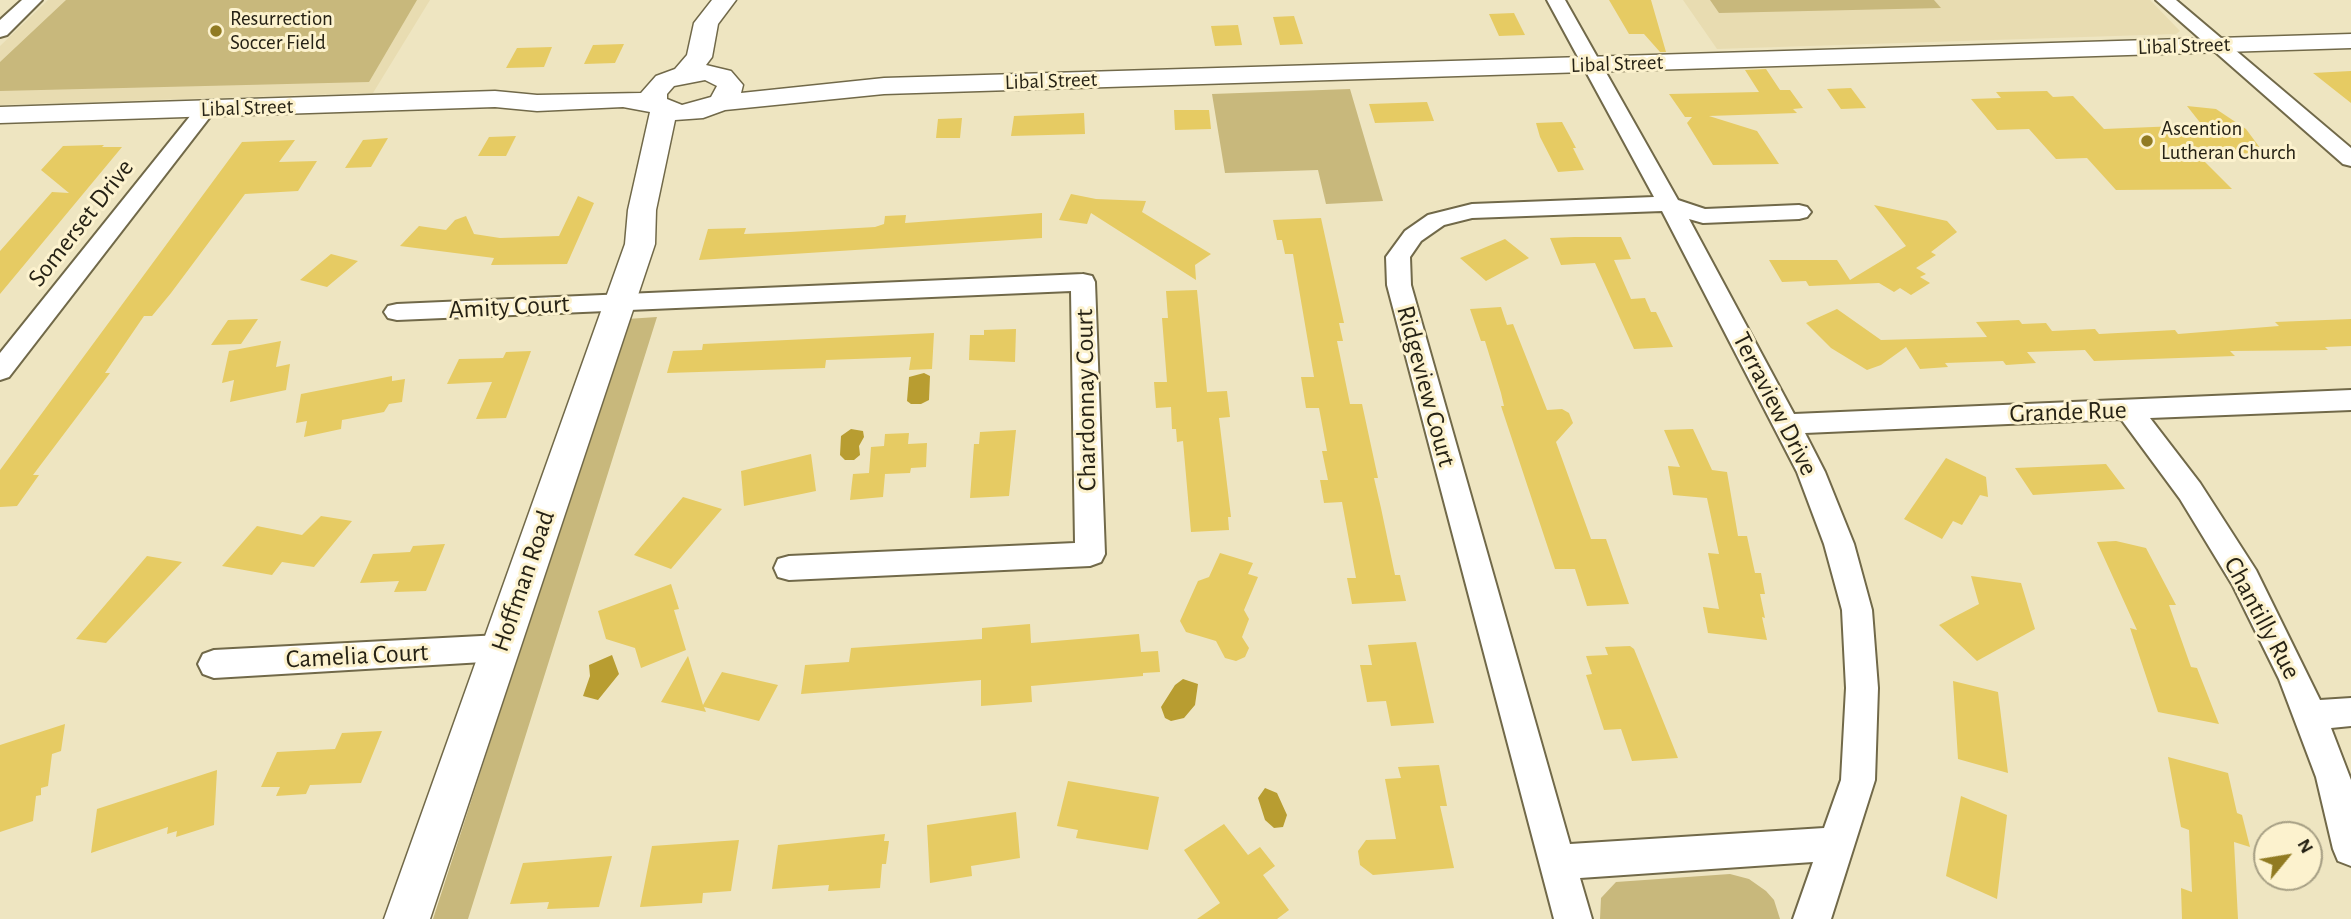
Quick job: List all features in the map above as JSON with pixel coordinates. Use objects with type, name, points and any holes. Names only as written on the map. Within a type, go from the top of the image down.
[{"type":"street","points":[[0,31],[33,0]]},
{"type":"street","name":"Terraview Drive","points":[[1556,0],[1811,472],[1839,544],[1857,610],[1862,688],[1858,780],[1812,919]]},
{"type":"street","points":[[2165,0],[2351,159]]},
{"type":"street","name":"Hoffman Road","points":[[407,919],[640,243],[642,210],[667,92],[699,57],[706,23],[724,2]]},
{"type":"street","name":"Hoffman Road","points":[[640,243],[664,211],[676,173],[681,141],[718,92],[724,2]]},
{"type":"street","name":"Libal Street","points":[[718,92],[849,92],[884,86],[2351,41]]},
{"type":"street","points":[[705,72],[718,92],[682,113],[667,92],[705,72]]},
{"type":"street","name":"Libal Street","points":[[0,116],[495,99],[537,103],[623,99],[667,92]]},
{"type":"street","name":"Somerset Drive","points":[[0,371],[206,110]]},
{"type":"street","name":"Ridgeview Court","points":[[1573,919],[1399,285],[1398,257],[1413,236],[1436,220],[1472,211],[1668,204],[1703,216],[1799,212]]},
{"type":"street","name":"Chardonnay Court","points":[[620,301],[1083,282],[1090,554],[789,568]]},
{"type":"street","name":"Amity Court","points":[[397,312],[620,301]]},
{"type":"street","name":"Grande Rue","points":[[1785,424],[2351,400]]},
{"type":"street","name":"Chantilly Rue","points":[[2128,409],[2190,491],[2245,579],[2295,678],[2333,777],[2351,849]]},
{"type":"street","name":"Camelia Court","points":[[215,664],[500,648]]},
{"type":"street","points":[[2309,715],[2351,712]]},
{"type":"street","points":[[1558,862],[1838,844]]},
{"type":"shaded area","name":"Resurrection Soccer Field","points":[[48,0],[430,0],[373,93],[0,105],[0,46]]},
{"type":"shaded area","name":"Resurrection Soccer Field","points":[[66,0],[417,0],[369,82],[0,91],[0,62]]},
{"type":"shaded area","points":[[1683,0],[2150,0],[2180,31],[2176,34],[1717,49]]},
{"type":"shaded area","points":[[1710,0],[1934,0],[1941,8],[1719,13]]},
{"type":"shaded area","points":[[1350,89],[1383,201],[1326,204],[1318,170],[1225,173],[1212,94]]},
{"type":"shaded area","points":[[657,317],[468,919],[433,919],[627,319]]},
{"type":"shaded area","points":[[924,373],[930,376],[929,400],[921,404],[911,404],[907,401],[909,377]]},
{"type":"shaded area","points":[[851,429],[863,431],[864,437],[859,446],[860,455],[854,460],[845,460],[840,455],[841,436]]},
{"type":"shaded area","points":[[612,655],[619,674],[598,700],[583,696],[590,676],[589,665]]},
{"type":"shaded area","points":[[1183,679],[1198,684],[1195,705],[1184,718],[1171,721],[1165,718],[1161,707],[1175,685]]},
{"type":"shaded area","points":[[1265,788],[1277,793],[1287,815],[1283,827],[1274,828],[1265,820],[1258,798]]},
{"type":"shaded area","points":[[1730,874],[1749,879],[1766,891],[1774,900],[1780,919],[1600,919],[1601,898],[1616,882]]},
{"type":"building","points":[[1609,0],[1651,0],[1666,52],[1660,52],[1644,34],[1629,34]]},
{"type":"building","points":[[1514,13],[1525,35],[1499,36],[1489,14]]},
{"type":"building","points":[[1294,16],[1303,44],[1280,45],[1273,17]]},
{"type":"building","points":[[1238,25],[1242,45],[1215,46],[1211,26]]},
{"type":"building","points":[[624,44],[615,63],[584,64],[593,45]]},
{"type":"building","points":[[552,47],[544,67],[506,68],[517,48]]},
{"type":"building","points":[[1766,69],[1780,90],[1790,90],[1803,108],[1793,109],[1797,113],[1709,116],[1757,131],[1779,164],[1713,165],[1687,123],[1692,117],[1685,117],[1669,94],[1759,92],[1745,70]]},
{"type":"building","points":[[2351,71],[2351,103],[2313,73]]},
{"type":"building","points":[[1851,88],[1866,108],[1841,109],[1827,89]]},
{"type":"building","name":"Ascention Lutheran Church","points":[[2047,91],[2053,97],[2073,96],[2104,129],[2202,125],[2187,106],[2216,109],[2246,129],[2266,156],[2189,146],[2232,189],[2116,190],[2087,158],[2056,159],[2029,129],[1997,130],[1971,99],[2001,98],[1996,92]]},
{"type":"building","points":[[1427,102],[1434,121],[1375,123],[1369,104]]},
{"type":"building","points":[[1174,110],[1209,110],[1211,129],[1175,130]]},
{"type":"building","points":[[1084,113],[1085,134],[1011,136],[1014,116]]},
{"type":"building","points":[[962,118],[960,138],[936,138],[938,119]]},
{"type":"building","points":[[1562,122],[1584,170],[1558,172],[1540,137],[1536,123]]},
{"type":"building","points":[[516,136],[506,156],[478,156],[489,137]]},
{"type":"building","points":[[388,138],[371,167],[345,168],[363,140]]},
{"type":"building","points":[[295,140],[279,162],[317,161],[298,191],[245,194],[152,316],[144,316],[105,373],[110,373],[33,475],[39,475],[17,506],[0,507],[0,470],[242,142]]},
{"type":"building","points":[[104,145],[102,147],[122,147],[0,294],[0,251],[52,192],[69,193],[41,170],[63,146]]},
{"type":"building","points":[[1071,194],[1096,199],[1146,201],[1142,212],[1211,254],[1195,265],[1196,280],[1091,213],[1087,224],[1059,220]]},
{"type":"building","points":[[578,196],[594,203],[567,264],[491,265],[494,258],[400,246],[419,226],[446,230],[455,220],[466,216],[474,234],[500,238],[559,236]]},
{"type":"building","points":[[1874,205],[1947,221],[1957,232],[1931,252],[1936,255],[1916,268],[1926,274],[1920,277],[1930,283],[1911,295],[1900,288],[1894,292],[1879,283],[1809,286],[1806,281],[1782,282],[1769,260],[1837,260],[1850,280],[1906,246]]},
{"type":"building","points":[[1042,213],[1042,238],[699,260],[708,229],[746,228],[744,234],[790,232],[875,227],[884,224],[885,216],[906,215],[905,223]]},
{"type":"building","points":[[1321,218],[1344,323],[1339,323],[1343,341],[1337,341],[1350,404],[1362,404],[1378,478],[1374,478],[1395,575],[1400,575],[1406,601],[1352,604],[1347,578],[1356,578],[1342,502],[1324,503],[1320,480],[1328,480],[1322,451],[1327,451],[1319,408],[1306,408],[1301,377],[1314,377],[1293,254],[1285,254],[1282,240],[1277,240],[1273,220]]},
{"type":"building","points":[[1621,237],[1631,259],[1614,260],[1631,299],[1645,298],[1651,312],[1656,312],[1673,347],[1634,349],[1595,263],[1561,265],[1550,238]]},
{"type":"building","points":[[1505,239],[1529,258],[1486,281],[1460,258]]},
{"type":"building","points":[[331,254],[358,261],[327,287],[300,280]]},
{"type":"building","points":[[1197,290],[1207,392],[1227,391],[1230,417],[1219,418],[1231,517],[1228,517],[1229,530],[1191,532],[1183,441],[1177,442],[1176,429],[1172,429],[1171,407],[1156,408],[1154,382],[1167,382],[1162,318],[1168,318],[1166,291]]},
{"type":"building","points":[[1501,307],[1507,325],[1513,324],[1547,410],[1562,409],[1569,413],[1573,423],[1556,442],[1591,539],[1606,539],[1629,604],[1587,606],[1575,569],[1555,569],[1501,406],[1504,406],[1501,393],[1485,341],[1481,341],[1470,309]]},
{"type":"building","points":[[1837,309],[1881,340],[1987,337],[1976,322],[2019,320],[2022,324],[2046,323],[2052,331],[2095,329],[2099,334],[2175,330],[2178,334],[2279,326],[2275,322],[2351,319],[2351,346],[2325,347],[2328,350],[2230,351],[2235,356],[2094,361],[2085,350],[2027,352],[2036,363],[1945,363],[1948,367],[1920,369],[1906,347],[1881,365],[1867,370],[1831,348],[1806,323]]},
{"type":"building","points":[[258,319],[241,344],[211,345],[228,320]]},
{"type":"building","points":[[1016,329],[1015,362],[969,360],[970,335],[984,335],[984,330]]},
{"type":"building","points":[[934,333],[932,369],[909,370],[911,357],[826,360],[825,368],[667,373],[673,351],[702,350],[703,344]]},
{"type":"building","points":[[281,341],[276,367],[290,364],[286,390],[230,402],[234,380],[222,383],[229,351]]},
{"type":"building","points":[[531,351],[506,418],[476,419],[492,382],[447,384],[459,359],[503,358],[506,352]]},
{"type":"building","points":[[392,376],[392,381],[405,379],[402,402],[389,404],[384,412],[342,420],[341,429],[304,437],[307,421],[296,423],[301,394]]},
{"type":"building","points":[[1693,429],[1712,470],[1727,472],[1738,536],[1747,536],[1755,573],[1761,573],[1765,594],[1760,594],[1765,618],[1762,617],[1767,640],[1708,633],[1703,607],[1719,609],[1708,553],[1719,554],[1707,498],[1673,495],[1668,466],[1680,467],[1664,430]]},
{"type":"building","points":[[1016,430],[1009,496],[970,498],[974,444],[979,444],[980,432]]},
{"type":"building","points":[[909,433],[908,444],[927,443],[926,467],[911,468],[910,473],[885,474],[883,497],[850,500],[853,474],[869,473],[871,447],[884,446],[885,434]]},
{"type":"building","points":[[811,454],[816,491],[744,506],[741,471]]},
{"type":"building","points":[[1946,458],[1986,477],[1988,497],[1980,495],[1962,525],[1953,521],[1942,539],[1904,519]]},
{"type":"building","points":[[2106,464],[2125,489],[2033,495],[2015,468]]},
{"type":"building","points":[[683,497],[722,509],[671,569],[634,555]]},
{"type":"building","points":[[321,516],[352,521],[314,567],[282,562],[272,575],[222,566],[257,526],[302,535]]},
{"type":"building","points":[[2116,541],[2146,548],[2176,605],[2169,605],[2191,667],[2197,668],[2219,724],[2158,712],[2130,628],[2137,630],[2097,542]]},
{"type":"building","points":[[445,544],[426,591],[394,592],[399,581],[360,583],[373,554],[410,552],[413,546]]},
{"type":"building","points":[[1220,553],[1253,563],[1248,574],[1258,577],[1244,610],[1249,619],[1242,637],[1249,648],[1245,657],[1236,661],[1225,658],[1216,641],[1186,632],[1180,621],[1198,581],[1209,577]]},
{"type":"building","points":[[147,556],[182,562],[106,643],[76,639]]},
{"type":"building","points":[[1971,576],[2021,583],[2035,629],[1977,661],[1939,625],[1979,604]]},
{"type":"building","points":[[671,584],[679,609],[674,610],[686,650],[641,668],[635,648],[606,639],[598,611]]},
{"type":"building","points":[[1030,624],[1031,643],[1139,634],[1141,652],[1158,651],[1160,672],[1143,673],[1143,676],[1031,686],[1032,702],[981,706],[981,680],[801,694],[805,665],[849,662],[851,648],[982,639],[982,628]]},
{"type":"building","points":[[1416,642],[1434,723],[1391,726],[1386,701],[1367,702],[1360,665],[1372,665],[1368,645]]},
{"type":"building","points":[[1630,646],[1634,649],[1678,758],[1632,761],[1621,729],[1604,730],[1586,675],[1592,674],[1586,656],[1608,655],[1605,647]]},
{"type":"building","points":[[688,656],[703,705],[722,672],[778,685],[759,721],[704,707],[706,712],[661,702]]},
{"type":"building","points":[[1953,681],[1998,692],[2008,773],[1958,759]]},
{"type":"building","points":[[65,724],[61,751],[52,754],[48,786],[41,788],[41,795],[36,796],[33,821],[0,832],[0,745]]},
{"type":"building","points":[[382,731],[361,783],[310,785],[306,794],[276,796],[280,787],[261,787],[277,752],[335,749],[342,733]]},
{"type":"building","points":[[2168,757],[2228,773],[2237,813],[2242,815],[2250,847],[2234,842],[2238,919],[2182,919],[2181,888],[2192,892],[2189,830],[2181,827]]},
{"type":"building","points":[[1439,765],[1447,806],[1440,806],[1454,868],[1373,875],[1360,865],[1358,851],[1366,840],[1396,839],[1385,779],[1401,778],[1398,767]]},
{"type":"building","points":[[217,770],[214,825],[176,837],[177,831],[167,834],[168,827],[91,853],[97,809]]},
{"type":"building","points":[[1068,781],[1159,797],[1148,850],[1076,838],[1078,830],[1057,826]]},
{"type":"building","points":[[1961,796],[2007,815],[1997,899],[1946,876]]},
{"type":"building","points":[[1016,812],[1020,858],[971,866],[972,876],[930,883],[927,825]]},
{"type":"building","points":[[1224,824],[1248,855],[1260,847],[1275,866],[1263,875],[1289,910],[1277,919],[1197,919],[1220,903],[1184,850]]},
{"type":"building","points":[[885,834],[884,841],[889,841],[886,864],[882,864],[880,888],[828,891],[829,885],[772,889],[778,845]]},
{"type":"building","points":[[739,840],[731,891],[703,893],[702,903],[640,907],[652,846]]},
{"type":"building","points":[[612,856],[599,907],[547,909],[549,902],[510,904],[523,863]]},
{"type":"place","name":"Resurrection Soccer Field","points":[[216,31]]},
{"type":"place","name":"Ascention Lutheran Church","points":[[2147,141]]}]
